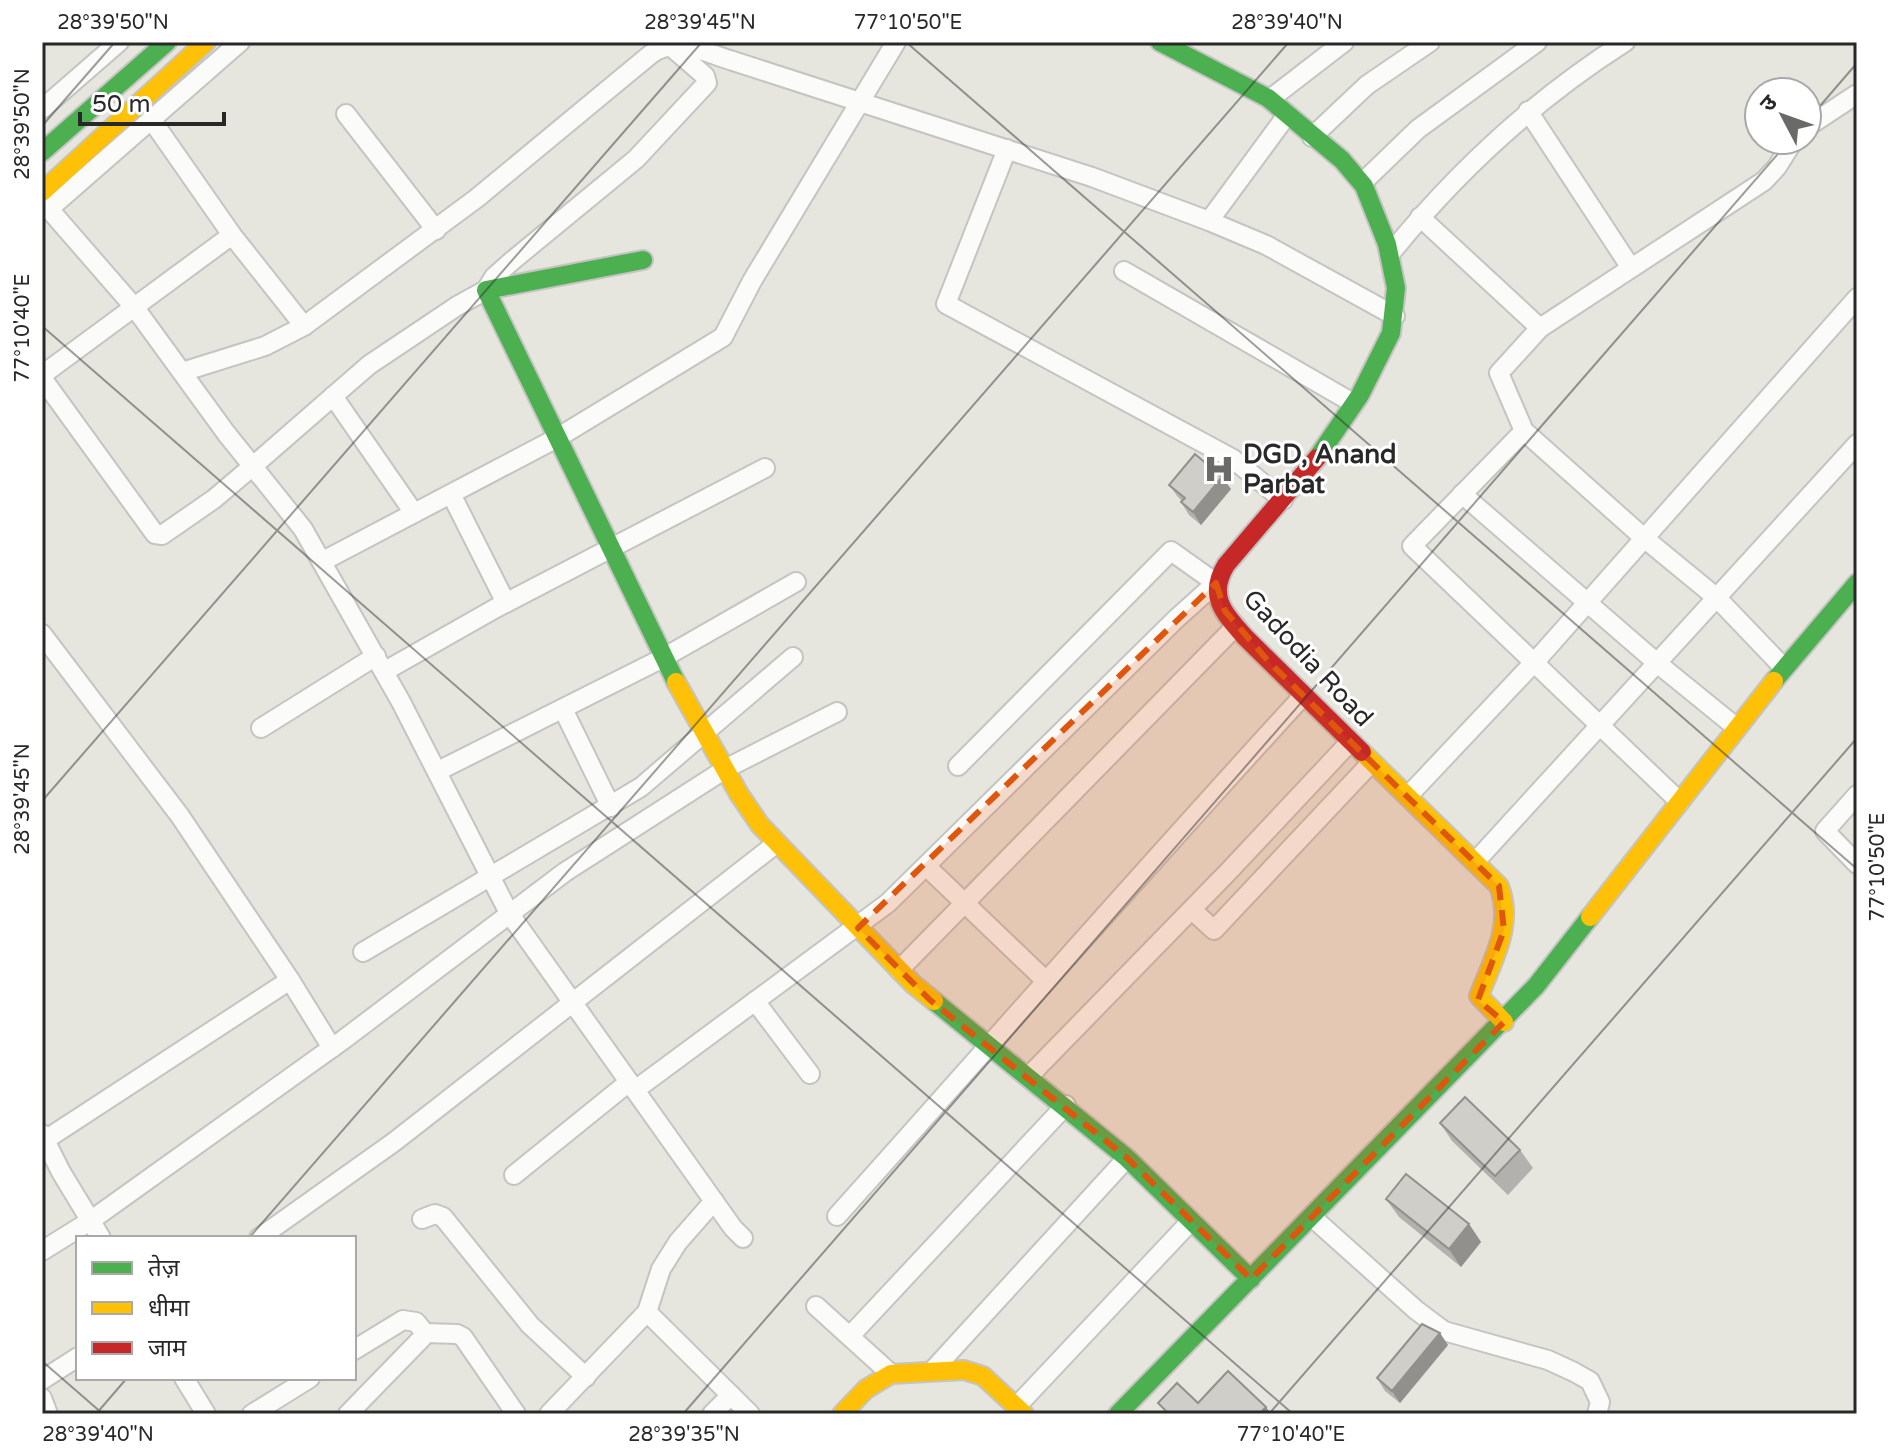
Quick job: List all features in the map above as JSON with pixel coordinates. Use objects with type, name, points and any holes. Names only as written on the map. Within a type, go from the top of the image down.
[{"type":"street","points":[[42,109],[119,42]]},
{"type":"street","points":[[42,152],[167,42]]},
{"type":"street","points":[[44,200],[206,42]]},
{"type":"street","points":[[44,200],[151,119],[240,42]]},
{"type":"street","points":[[323,561],[557,438],[723,337],[752,281],[896,42]]},
{"type":"street","name":"Gadodia Road","points":[[1160,42],[1180,47],[1270,99],[1312,137],[1339,155],[1362,183],[1387,240],[1395,291],[1391,334],[1353,403],[1283,500],[1226,564],[1216,583],[1218,597],[1236,626],[1303,696],[1494,879],[1503,893],[1505,918],[1502,938],[1479,996],[1504,1022]]},
{"type":"street","points":[[1270,99],[1344,42]]},
{"type":"street","points":[[1312,137],[1367,85],[1430,42]]},
{"type":"street","points":[[1362,183],[1418,129],[1537,42]]},
{"type":"street","points":[[1390,254],[1453,180],[1528,111],[1625,42]]},
{"type":"street","points":[[486,290],[494,277],[512,261],[636,159],[707,83],[705,76],[668,44]]},
{"type":"street","points":[[182,372],[265,346],[304,326],[436,230],[539,149],[651,54],[668,44],[733,61],[1092,177],[1266,245],[1395,316]]},
{"type":"street","points":[[1823,116],[1857,94]]},
{"type":"street","points":[[1528,111],[1631,268]]},
{"type":"street","points":[[346,114],[436,230]]},
{"type":"street","points":[[1209,221],[1287,115]]},
{"type":"street","points":[[151,119],[232,235],[304,326]]},
{"type":"street","points":[[1007,149],[946,304],[1233,459],[1283,500]]},
{"type":"street","points":[[1784,156],[1764,181],[1540,328],[1499,373],[1524,431],[1717,598],[1784,668]]},
{"type":"street","points":[[44,200],[135,308],[303,529],[438,771],[509,913],[743,1238]]},
{"type":"street","points":[[1420,217],[1540,328]]},
{"type":"street","points":[[232,235],[42,377],[157,536],[214,499],[386,353],[486,290],[643,260]]},
{"type":"street","points":[[1124,271],[1353,403]]},
{"type":"street","points":[[486,290],[663,658],[739,794],[760,825],[930,1000],[1066,1105],[1127,1158],[1251,1279]]},
{"type":"street","points":[[1408,796],[1588,602],[1857,298]]},
{"type":"street","points":[[333,396],[414,513]]},
{"type":"street","points":[[1524,431],[1412,546],[1680,802]]},
{"type":"street","points":[[1475,862],[1857,444]]},
{"type":"street","points":[[261,728],[765,468]]},
{"type":"street","points":[[451,494],[506,603]]},
{"type":"street","points":[[1462,494],[1737,728]]},
{"type":"street","points":[[514,1175],[632,1086],[858,928],[927,867],[1216,583],[1171,551],[958,766]]},
{"type":"street","points":[[438,771],[663,658],[796,582]]},
{"type":"street","points":[[1118,1414],[1504,1022],[1536,986],[1784,668],[1857,583]]},
{"type":"street","points":[[899,970],[1236,626]]},
{"type":"street","points":[[45,642],[180,816],[332,1048]]},
{"type":"street","points":[[363,952],[641,787],[793,657]]},
{"type":"street","points":[[837,1216],[1303,696]]},
{"type":"street","points":[[563,709],[611,807]]},
{"type":"street","points":[[42,1251],[90,1221],[332,1048],[565,872],[727,768],[837,712]]},
{"type":"street","points":[[1029,1076],[1192,910],[1350,742]]},
{"type":"street","points":[[1192,910],[1214,930],[1372,762]]},
{"type":"street","points":[[1857,795],[1825,831],[1857,864]]},
{"type":"street","points":[[262,1236],[394,1142],[777,843]]},
{"type":"street","points":[[927,867],[1046,981]]},
{"type":"street","points":[[100,1236],[43,1139],[290,980]]},
{"type":"street","points":[[755,1001],[810,1074]]},
{"type":"street","points":[[850,1336],[1066,1105]]},
{"type":"street","points":[[933,1370],[1127,1158]]},
{"type":"street","points":[[549,1414],[647,1312],[661,1269],[678,1242],[714,1201]]},
{"type":"street","points":[[422,1219],[435,1214],[443,1217],[530,1325],[586,1377]]},
{"type":"street","points":[[1312,1217],[1416,1310],[1444,1331],[1548,1360],[1590,1381],[1600,1402],[1597,1414]]},
{"type":"street","points":[[842,1414],[866,1389],[891,1374],[933,1370],[975,1372],[994,1384],[1020,1410],[1191,1221]]},
{"type":"street","points":[[816,1306],[891,1374]]},
{"type":"street","points":[[647,1312],[750,1414]]},
{"type":"street","points":[[356,1349],[403,1320],[416,1322],[425,1333],[457,1334],[463,1337],[516,1414]]},
{"type":"street","points":[[348,1414],[425,1333]]},
{"type":"street","points":[[42,1380],[76,1358]]},
{"type":"street","points":[[185,1380],[206,1414]]},
{"type":"street","points":[[252,1414],[307,1380]]},
{"type":"street","points":[[712,1414],[731,1395]]},
{"type":"street","points":[[42,1398],[48,1414]]},
{"type":"highlighted area","points":[[1216,583],[1225,611],[1270,663],[1499,886],[1504,930],[1478,1000],[1504,1022],[1251,1279],[1127,1158],[930,1000],[858,928]]},
{"type":"building","points":[[1195,454],[1222,477],[1193,512],[1181,502],[1185,498],[1169,485]]},
{"type":"building","points":[[1465,1097],[1520,1150],[1495,1176],[1440,1123]]},
{"type":"building","points":[[1406,1174],[1469,1224],[1449,1249],[1386,1199]]},
{"type":"building","points":[[1422,1324],[1440,1333],[1392,1391],[1377,1378]]},
{"type":"building","points":[[1228,1371],[1266,1407],[1259,1414],[1169,1414],[1158,1403],[1177,1383],[1198,1403]]},
{"type":"traffic: fast","points":[[42,152],[167,42]]},
{"type":"traffic: fast","points":[[1160,42],[1268,98],[1342,160],[1364,186],[1387,244],[1396,288],[1391,333],[1360,395],[1317,458]]},
{"type":"traffic: fast","points":[[643,260],[486,290],[676,682]]},
{"type":"traffic: fast","points":[[1774,681],[1857,583]]},
{"type":"traffic: fast","points":[[1118,1414],[1536,986],[1590,917]]},
{"type":"traffic: fast","points":[[934,1001],[1127,1158],[1251,1279]]},
{"type":"traffic: slow","points":[[42,192],[206,42]]},
{"type":"traffic: slow","points":[[1590,917],[1774,681]]},
{"type":"traffic: slow","points":[[676,682],[739,794],[760,825],[913,984],[934,1001]]},
{"type":"traffic: slow","points":[[1362,752],[1499,886],[1503,900],[1503,928],[1479,996],[1504,1022]]},
{"type":"traffic: slow","points":[[842,1414],[866,1389],[891,1374],[964,1370],[983,1376],[1024,1414]]},
{"type":"traffic: jam","points":[[1317,458],[1226,565],[1220,576],[1218,595],[1230,620],[1245,637],[1362,752]]},
{"type":"place","name":"DGD, Anand Parbat","points":[[1219,469]]}]
